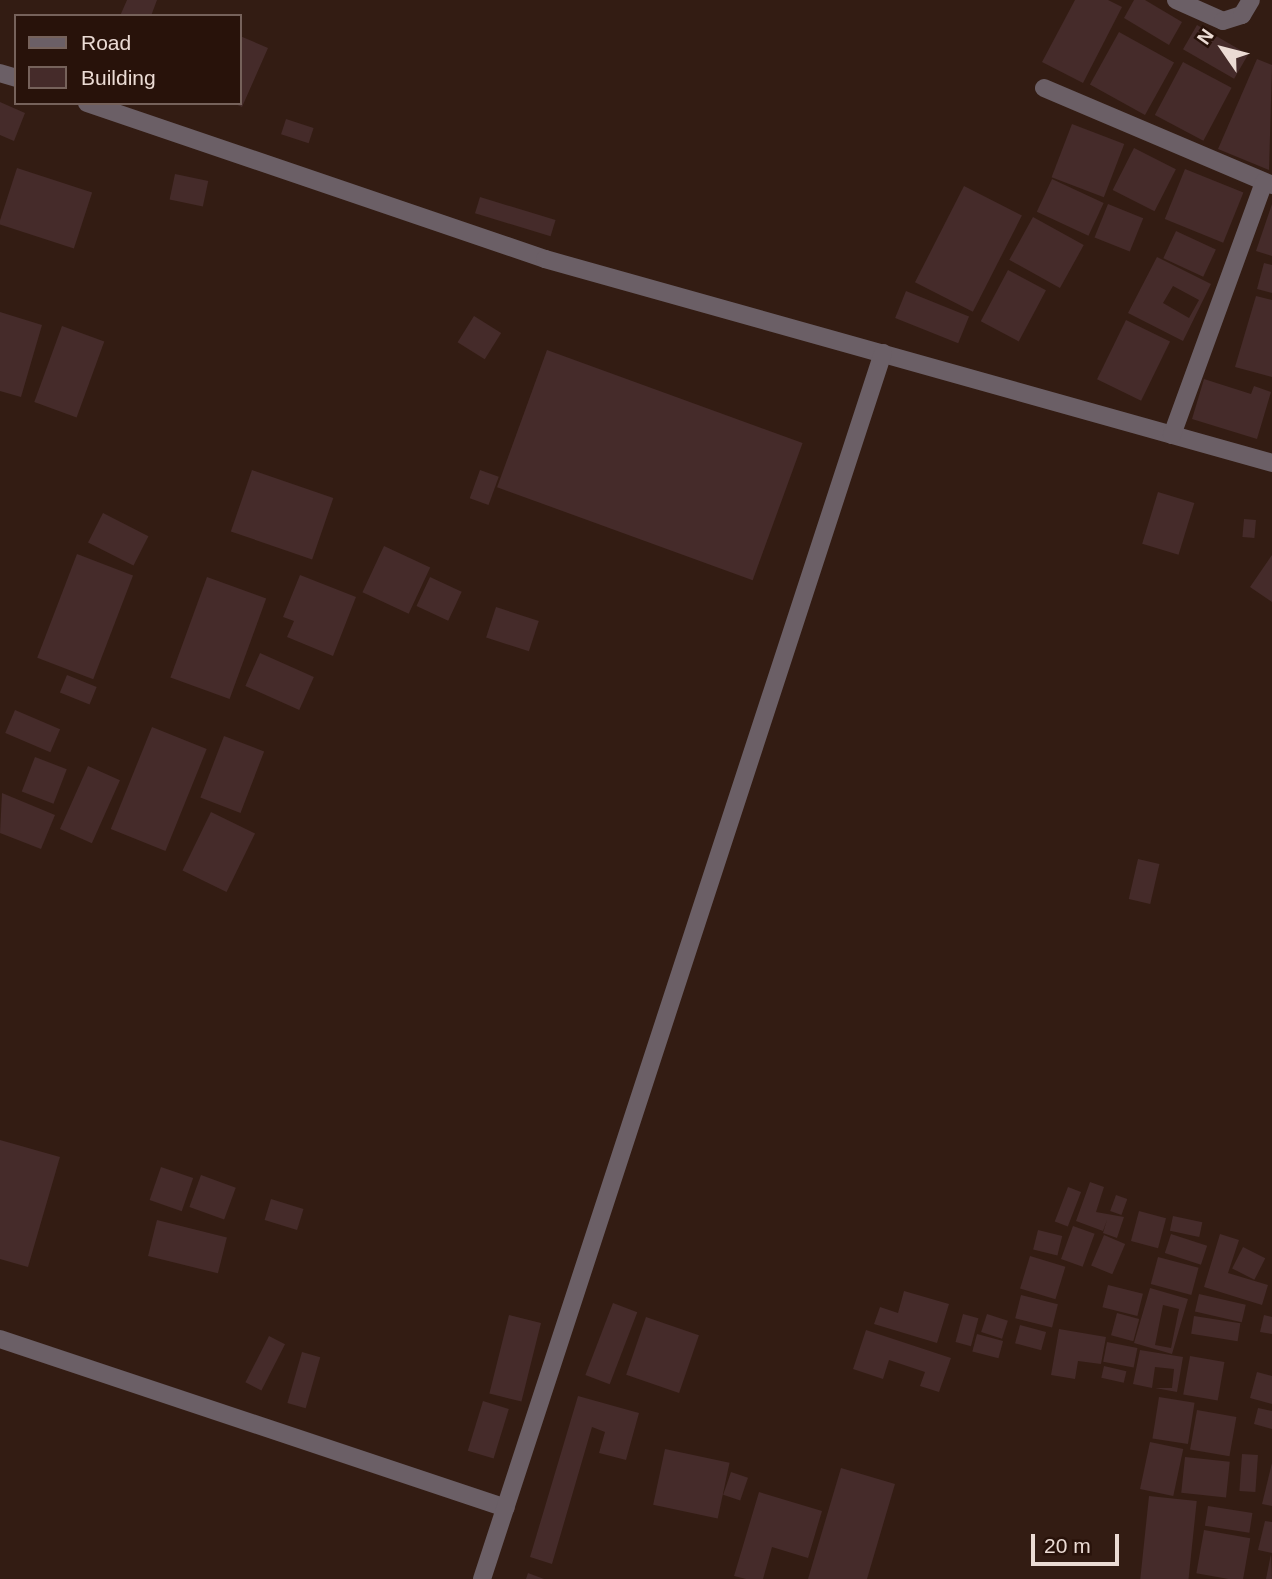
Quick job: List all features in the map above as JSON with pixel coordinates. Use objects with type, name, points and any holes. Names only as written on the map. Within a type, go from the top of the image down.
[{"type":"street","points":[[1176,0],[1223,20],[1242,15],[1251,0]]},
{"type":"street","points":[[1044,89],[1268,183],[1172,435]]},
{"type":"street","points":[[92,105],[545,259],[1272,463]]},
{"type":"street","points":[[482,1579],[883,353]]},
{"type":"street","points":[[0,1339],[506,1508]]},
{"type":"building","points":[[127,0],[157,0],[152,14],[121,14]]},
{"type":"building","points":[[1075,0],[1108,0],[1122,7],[1083,83],[1042,62]]},
{"type":"building","points":[[1134,0],[1145,0],[1182,22],[1169,45],[1124,18]]},
{"type":"building","points":[[1197,25],[1248,54],[1234,79],[1183,49]]},
{"type":"building","points":[[1119,32],[1174,63],[1145,115],[1090,84]]},
{"type":"building","points":[[242,37],[268,48],[242,107],[238,105],[242,105]]},
{"type":"building","points":[[1257,59],[1272,65],[1269,170],[1218,149]]},
{"type":"building","points":[[1183,62],[1232,88],[1203,141],[1155,115]]},
{"type":"building","points":[[0,102],[25,113],[14,141],[0,135]]},
{"type":"building","points":[[286,119],[314,128],[309,143],[281,134]]},
{"type":"building","points":[[1072,124],[1124,144],[1104,197],[1052,177]]},
{"type":"building","points":[[1134,148],[1176,169],[1155,211],[1113,190]]},
{"type":"building","points":[[17,168],[92,192],[74,249],[0,225]]},
{"type":"building","points":[[1185,169],[1243,193],[1223,243],[1165,219]]},
{"type":"building","points":[[175,174],[208,181],[203,207],[170,199]]},
{"type":"building","points":[[1052,179],[1104,203],[1088,236],[1037,212]]},
{"type":"building","points":[[964,186],[1022,216],[973,312],[915,282]]},
{"type":"building","points":[[480,197],[556,220],[551,236],[475,213]]},
{"type":"building","points":[[1108,204],[1143,218],[1130,252],[1095,237]]},
{"type":"building","points":[[1272,204],[1272,256],[1256,251]]},
{"type":"building","points":[[1033,217],[1084,245],[1060,288],[1009,260]]},
{"type":"building","points":[[1176,231],[1216,250],[1203,277],[1163,258]]},
{"type":"building","points":[[1157,257],[1211,284],[1183,341],[1128,313]],"holes":[[[1173,286],[1199,300],[1189,318],[1163,303]]]},
{"type":"building","points":[[1264,263],[1272,265],[1272,293],[1257,289]]},
{"type":"building","points":[[1008,270],[1046,290],[1019,341],[981,321]]},
{"type":"building","points":[[906,291],[969,316],[958,343],[895,318]]},
{"type":"building","points":[[1256,296],[1272,300],[1272,377],[1235,367]]},
{"type":"building","points":[[0,312],[42,325],[21,397],[0,391]]},
{"type":"building","points":[[474,316],[501,333],[485,359],[458,342]]},
{"type":"building","points":[[1126,320],[1170,341],[1141,401],[1097,379]]},
{"type":"building","points":[[62,326],[104,341],[77,418],[34,402]]},
{"type":"building","points":[[547,350],[803,443],[753,580],[497,487]]},
{"type":"building","points":[[1204,379],[1251,394],[1254,386],[1271,392],[1257,439],[1192,419]]},
{"type":"building","points":[[252,470],[333,498],[312,559],[231,531]]},
{"type":"building","points":[[480,470],[499,477],[489,505],[470,498]]},
{"type":"building","points":[[1158,492],[1194,503],[1179,555],[1142,544]]},
{"type":"building","points":[[103,513],[148,536],[133,566],[88,542]]},
{"type":"building","points":[[1244,519],[1256,520],[1254,538],[1242,537]]},
{"type":"building","points":[[384,546],[430,568],[409,614],[362,592]]},
{"type":"building","points":[[77,554],[133,576],[93,679],[37,658]]},
{"type":"building","points":[[1272,555],[1272,602],[1250,587]]},
{"type":"building","points":[[300,575],[356,597],[333,656],[287,637],[294,621],[283,617]]},
{"type":"building","points":[[207,577],[266,599],[230,699],[170,678]]},
{"type":"building","points":[[430,577],[462,592],[448,621],[416,606]]},
{"type":"building","points":[[496,607],[539,621],[529,651],[486,637]]},
{"type":"building","points":[[260,653],[314,677],[299,710],[245,686]]},
{"type":"building","points":[[67,675],[97,687],[90,705],[60,693]]},
{"type":"building","points":[[15,710],[60,729],[50,752],[5,733]]},
{"type":"building","points":[[152,727],[207,749],[165,851],[111,829]]},
{"type":"building","points":[[224,736],[264,751],[240,813],[200,798]]},
{"type":"building","points":[[35,757],[67,769],[53,804],[22,792]]},
{"type":"building","points":[[88,766],[120,780],[92,843],[60,829]]},
{"type":"building","points":[[2,793],[55,815],[41,849],[0,833]]},
{"type":"building","points":[[211,812],[255,833],[227,892],[183,870]]},
{"type":"building","points":[[1138,859],[1159,864],[1150,904],[1129,899]]},
{"type":"building","points":[[0,1140],[60,1157],[28,1267],[0,1259]]},
{"type":"building","points":[[161,1167],[193,1178],[182,1211],[150,1200]]},
{"type":"building","points":[[201,1175],[236,1188],[224,1220],[189,1207]]},
{"type":"building","points":[[1090,1182],[1104,1187],[1096,1212],[1124,1217],[1117,1238],[1103,1233],[1107,1220],[1103,1231],[1076,1221]]},
{"type":"building","points":[[1068,1187],[1081,1192],[1068,1227],[1055,1222]]},
{"type":"building","points":[[1116,1195],[1127,1199],[1121,1215],[1110,1211]]},
{"type":"building","points":[[271,1199],[304,1209],[297,1230],[265,1220]]},
{"type":"building","points":[[1139,1211],[1166,1218],[1158,1248],[1131,1241]]},
{"type":"building","points":[[1173,1216],[1202,1222],[1199,1237],[1170,1231]]},
{"type":"building","points":[[157,1220],[227,1237],[218,1273],[148,1256]]},
{"type":"building","points":[[1073,1226],[1095,1234],[1083,1267],[1061,1259]]},
{"type":"building","points":[[1038,1230],[1062,1236],[1057,1255],[1033,1249]]},
{"type":"building","points":[[1171,1234],[1207,1246],[1201,1265],[1165,1253]]},
{"type":"building","points":[[1220,1234],[1239,1240],[1228,1273],[1268,1285],[1262,1305],[1204,1287]]},
{"type":"building","points":[[1104,1235],[1125,1244],[1112,1274],[1091,1265]]},
{"type":"building","points":[[1243,1247],[1265,1258],[1254,1280],[1232,1268]]},
{"type":"building","points":[[1030,1256],[1065,1267],[1055,1299],[1020,1289]]},
{"type":"building","points":[[1158,1257],[1199,1268],[1191,1295],[1151,1284]]},
{"type":"building","points":[[1108,1285],[1143,1294],[1137,1316],[1102,1307]]},
{"type":"building","points":[[1150,1288],[1188,1299],[1172,1354],[1134,1343]],"holes":[[[1163,1305],[1179,1309],[1171,1348],[1155,1345]]]},
{"type":"building","points":[[904,1291],[949,1304],[937,1343],[874,1324],[880,1307],[898,1313]]},
{"type":"building","points":[[1199,1294],[1246,1305],[1242,1322],[1195,1312]]},
{"type":"building","points":[[1021,1295],[1058,1304],[1052,1327],[1015,1318]]},
{"type":"building","points":[[613,1303],[637,1312],[610,1384],[585,1375]]},
{"type":"building","points":[[1117,1313],[1139,1319],[1133,1341],[1111,1335]]},
{"type":"building","points":[[963,1314],[978,1318],[971,1346],[955,1342]]},
{"type":"building","points":[[987,1314],[1008,1321],[1002,1339],[981,1332]]},
{"type":"building","points":[[509,1315],[541,1323],[521,1402],[489,1394]]},
{"type":"building","points":[[1264,1315],[1272,1317],[1272,1334],[1260,1332]]},
{"type":"building","points":[[1194,1316],[1240,1323],[1238,1341],[1191,1334]]},
{"type":"building","points":[[646,1317],[699,1335],[679,1393],[626,1375]]},
{"type":"building","points":[[1020,1325],[1046,1332],[1041,1350],[1015,1343]]},
{"type":"building","points":[[1059,1329],[1106,1337],[1101,1364],[1078,1361],[1075,1379],[1051,1375]]},
{"type":"building","points":[[866,1330],[951,1358],[939,1392],[920,1386],[925,1372],[889,1360],[883,1379],[853,1369]]},
{"type":"building","points":[[977,1334],[1003,1341],[998,1358],[972,1351]]},
{"type":"building","points":[[269,1336],[285,1344],[261,1391],[245,1382]]},
{"type":"building","points":[[1107,1342],[1137,1348],[1134,1368],[1103,1362]]},
{"type":"building","points":[[1140,1350],[1183,1357],[1177,1392],[1155,1388],[1172,1388],[1174,1369],[1155,1367],[1152,1388],[1133,1384]]},
{"type":"building","points":[[302,1352],[320,1357],[306,1408],[287,1403]]},
{"type":"building","points":[[1190,1356],[1224,1362],[1218,1400],[1183,1394]]},
{"type":"building","points":[[1104,1366],[1126,1371],[1124,1383],[1101,1378]]},
{"type":"building","points":[[1257,1372],[1272,1376],[1272,1404],[1250,1398]]},
{"type":"building","points":[[578,1396],[639,1413],[626,1460],[599,1453],[605,1432],[592,1427],[552,1564],[530,1557]]},
{"type":"building","points":[[1159,1397],[1195,1403],[1188,1444],[1152,1438]]},
{"type":"building","points":[[483,1401],[509,1409],[494,1459],[468,1451]]},
{"type":"building","points":[[1258,1408],[1272,1411],[1272,1429],[1254,1424]]},
{"type":"building","points":[[1197,1410],[1236,1417],[1229,1456],[1190,1449]]},
{"type":"building","points":[[1150,1442],[1183,1449],[1173,1496],[1140,1489]]},
{"type":"building","points":[[665,1449],[730,1463],[718,1518],[653,1505]]},
{"type":"building","points":[[1242,1454],[1258,1455],[1255,1492],[1239,1491]]},
{"type":"building","points":[[1185,1457],[1230,1462],[1226,1498],[1181,1493]]},
{"type":"building","points":[[1272,1463],[1272,1506],[1262,1504]]},
{"type":"building","points":[[841,1468],[895,1484],[867,1579],[808,1579]]},
{"type":"building","points":[[731,1472],[748,1478],[740,1501],[723,1495]]},
{"type":"building","points":[[759,1492],[822,1511],[808,1558],[772,1547],[763,1579],[746,1579],[734,1576]]},
{"type":"building","points":[[1149,1496],[1197,1501],[1189,1579],[1140,1579]]},
{"type":"building","points":[[1208,1506],[1252,1513],[1249,1533],[1205,1526]]},
{"type":"building","points":[[1265,1521],[1272,1522],[1272,1553],[1258,1550]]},
{"type":"building","points":[[1204,1530],[1250,1538],[1243,1579],[1196,1573]]},
{"type":"building","points":[[1271,1554],[1272,1579],[1266,1579]]},
{"type":"building","points":[[528,1573],[544,1579],[526,1579]]}]
